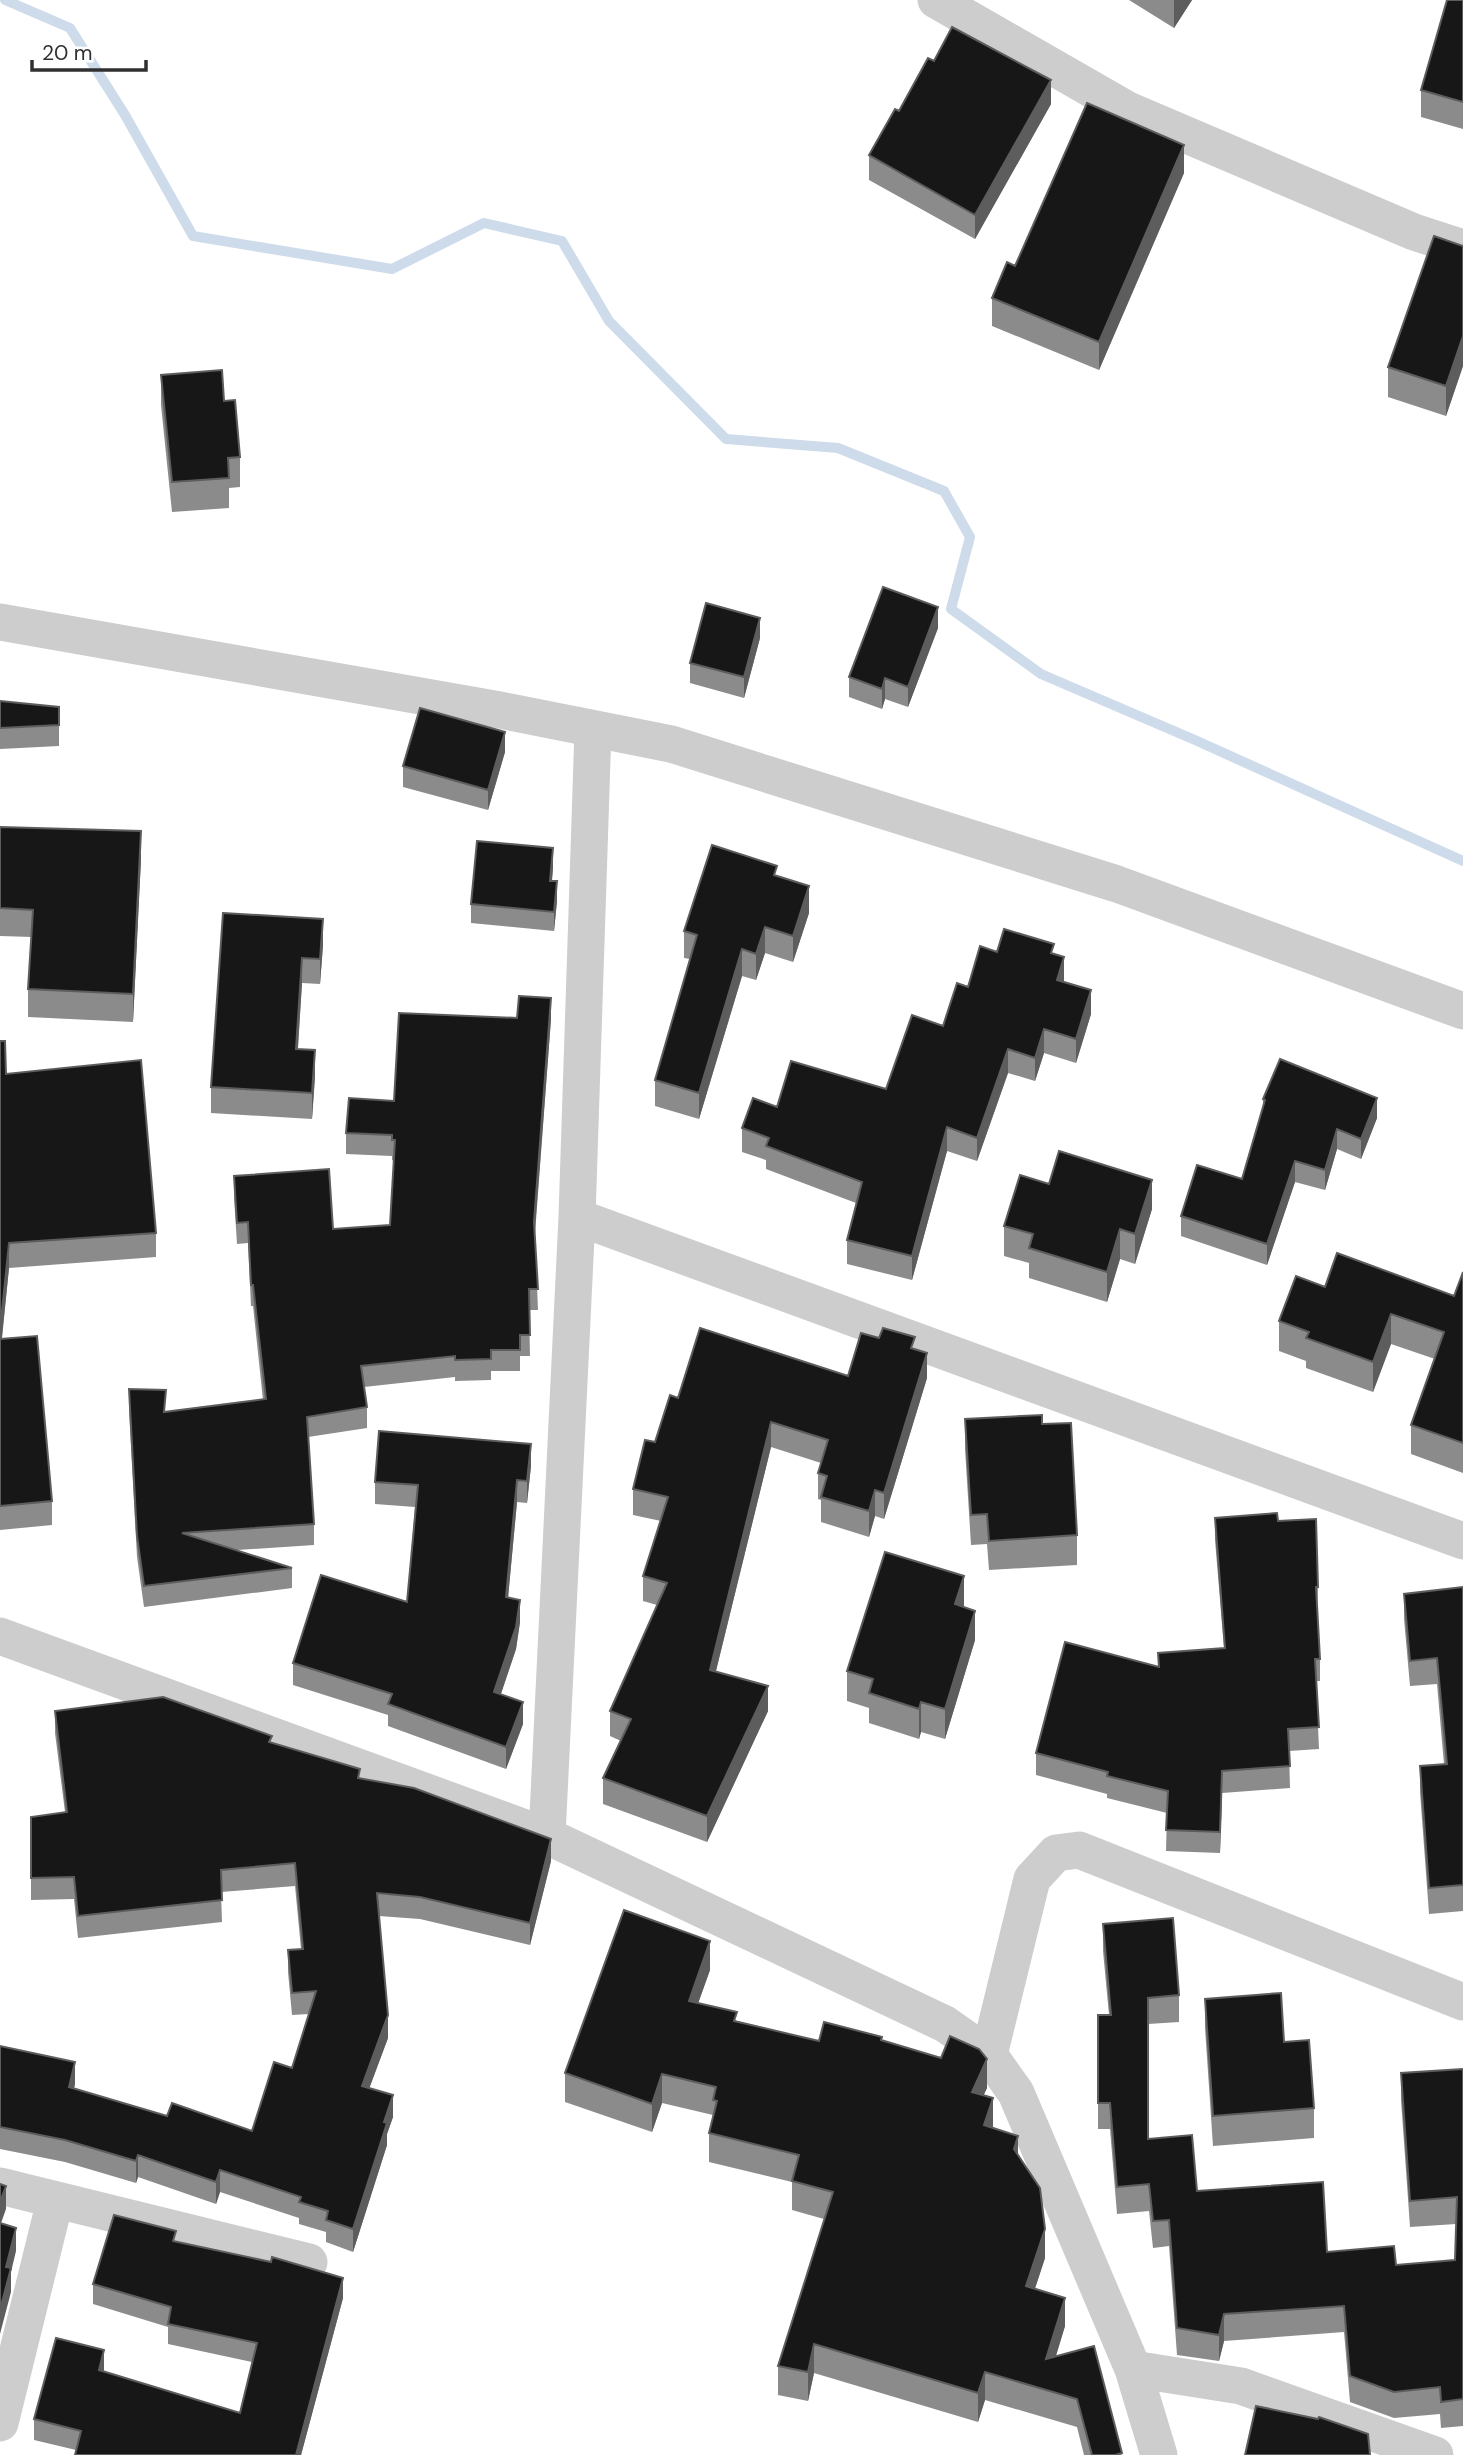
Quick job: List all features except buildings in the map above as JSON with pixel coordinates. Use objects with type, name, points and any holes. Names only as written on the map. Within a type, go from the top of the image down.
[{"type":"street","points":[[936,0],[1128,110],[1414,232],[1463,248]]},
{"type":"street","points":[[0,622],[486,708],[671,744],[1117,884],[1463,1011]]},
{"type":"street","points":[[547,1836],[577,1217],[593,729]]},
{"type":"street","points":[[577,1217],[1463,1541]]},
{"type":"street","points":[[0,1636],[547,1836],[945,2024],[989,2055],[1016,2093],[1133,2369],[1159,2455]]},
{"type":"street","points":[[989,2055],[1032,1879],[1056,1853],[1079,1850],[1463,2002]]},
{"type":"street","points":[[0,2186],[309,2262]]},
{"type":"street","points":[[0,2423],[55,2201]]},
{"type":"street","points":[[1133,2369],[1241,2386],[1435,2455]]},
{"type":"waterway","points":[[5,0],[70,28],[125,115],[193,236],[392,269],[484,223],[562,241],[609,321],[726,439],[838,448],[944,491],[970,537],[951,609],[1041,674],[1463,861]]}]
